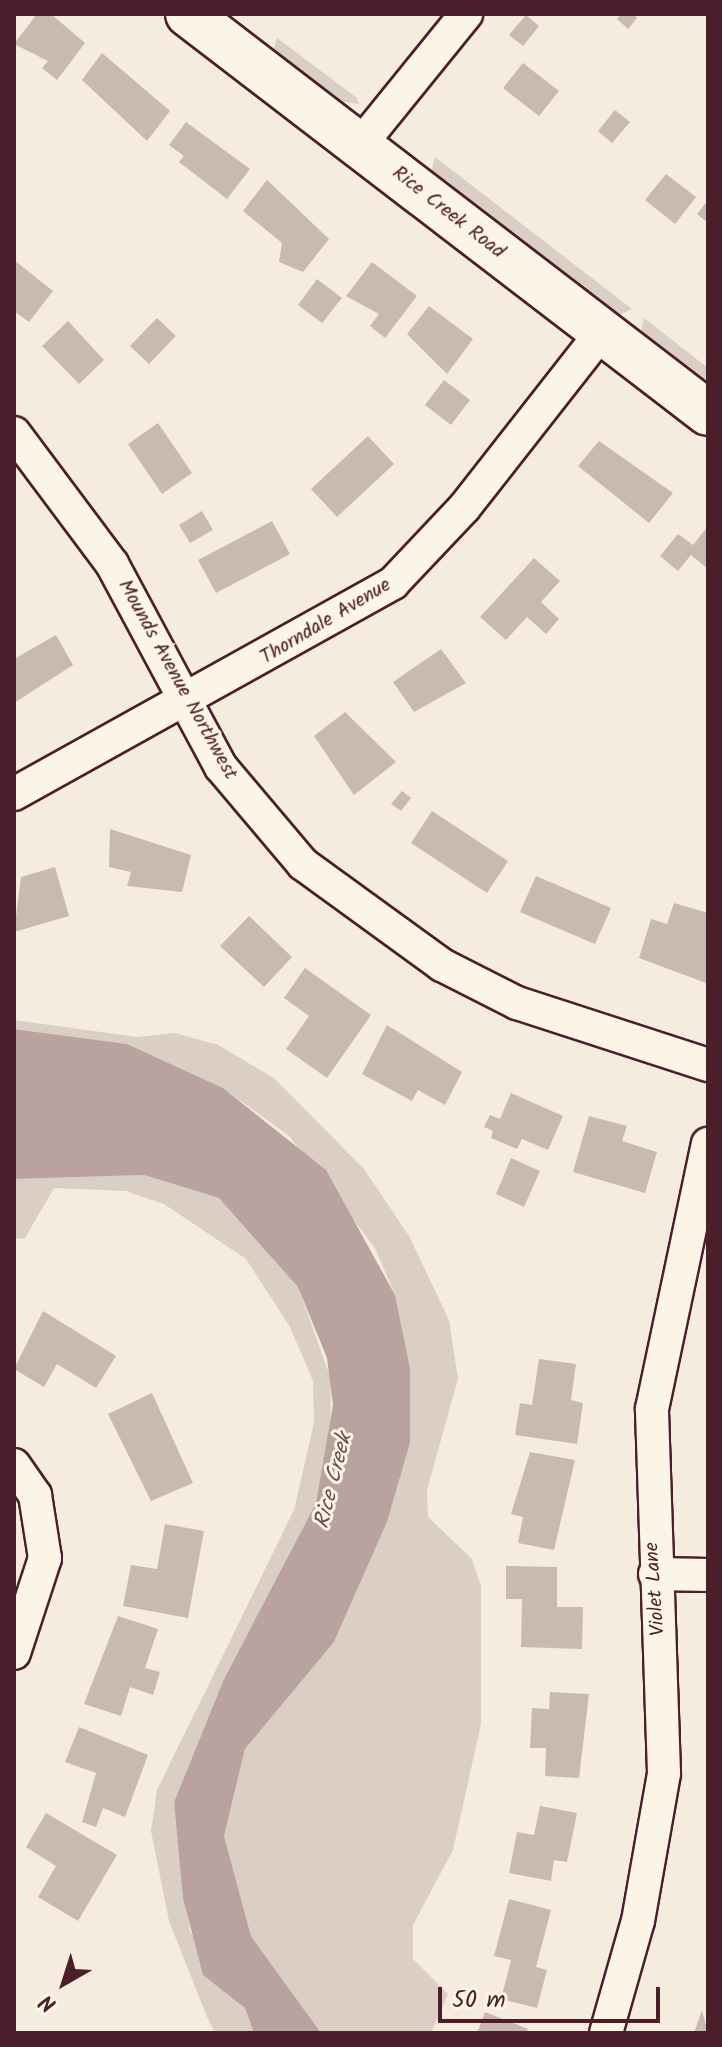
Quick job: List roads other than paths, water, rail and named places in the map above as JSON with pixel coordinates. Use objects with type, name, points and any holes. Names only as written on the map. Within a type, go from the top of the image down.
[{"type":"street","name":"Rice Creek Road","points":[[188,14],[708,413]]},
{"type":"street","points":[[360,145],[466,14]]},
{"type":"street","name":"Thorndale Avenue","points":[[14,794],[189,700],[393,583],[464,508],[602,332]]},
{"type":"street","name":"Mounds Avenue Northwest","points":[[14,433],[83,520],[189,700],[221,767],[259,817],[349,899],[442,965],[517,1003],[708,1065]]},
{"type":"street","name":"Violet Lane","points":[[606,2033],[638,1921],[664,1773],[655,1574],[652,1409],[708,1144]]},
{"type":"street","points":[[14,1465],[35,1495],[45,1558],[14,1653]]},
{"type":"street","points":[[655,1574],[708,1575]]},
{"type":"water","name":"Rice Creek","points":[[14,1029],[127,1044],[223,1088],[326,1170],[395,1295],[410,1368],[410,1443],[387,1522],[334,1642],[245,1749],[224,1836],[251,1936],[321,2033],[254,2033],[245,2008],[203,1975],[183,1898],[174,1802],[224,1679],[316,1503],[333,1405],[327,1358],[298,1287],[219,1198],[144,1175],[14,1179]]}]
